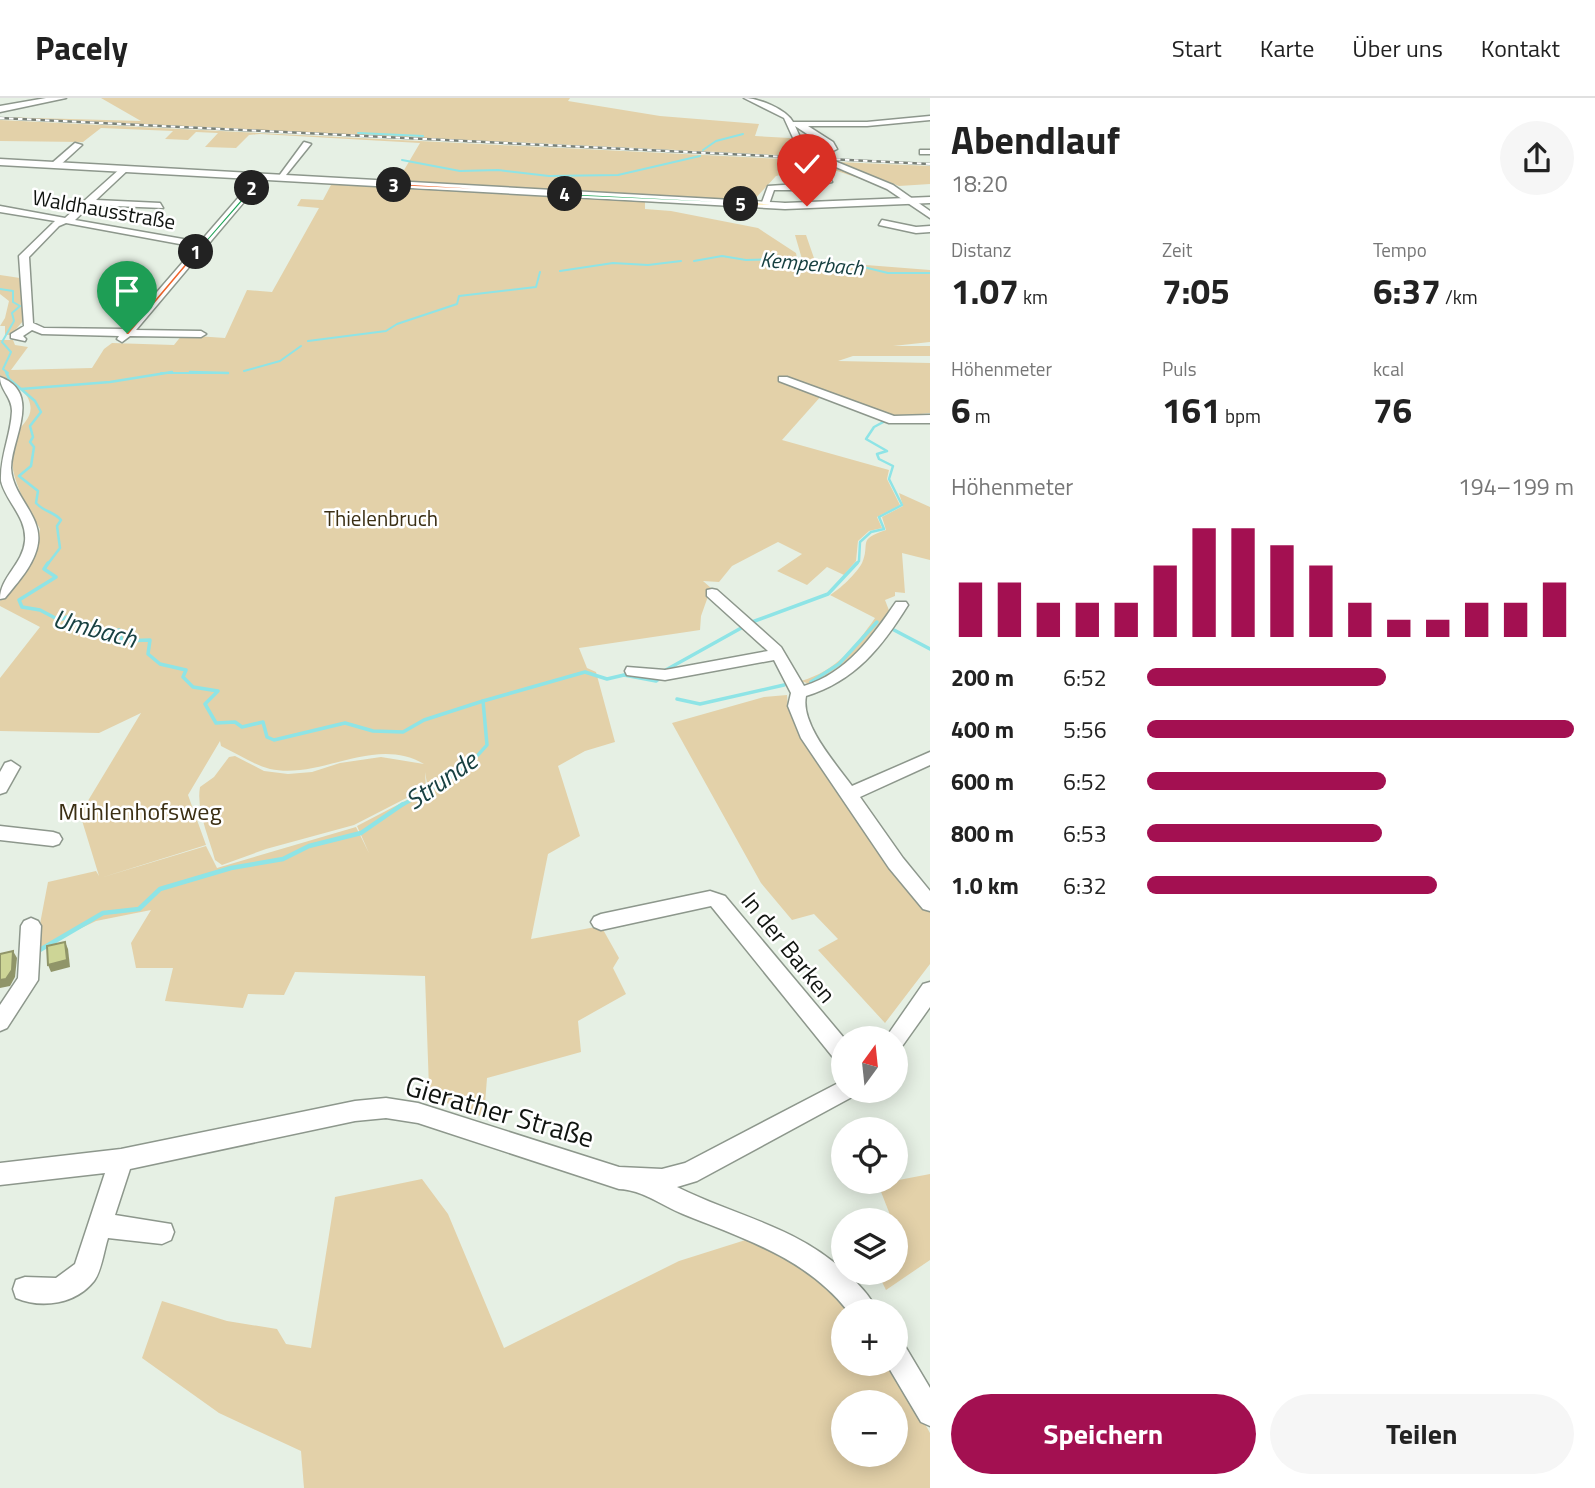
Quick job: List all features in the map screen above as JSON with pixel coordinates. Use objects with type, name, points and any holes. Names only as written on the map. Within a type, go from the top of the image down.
[{"type":"main road","points":[[0,109],[61,98]]},
{"type":"main road","points":[[1,163],[765,205],[841,206],[930,200]]},
{"type":"street","points":[[748,98],[779,112],[830,144],[833,149]]},
{"type":"street","points":[[796,124],[930,118]]},
{"type":"street","points":[[913,120],[930,128]]},
{"type":"street","points":[[796,124],[797,138],[828,160],[886,184],[930,215]]},
{"type":"street","points":[[279,178],[307,144]]},
{"type":"street","points":[[55,165],[78,145]]},
{"type":"street","points":[[30,327],[24,256],[55,224],[66,220],[125,169]]},
{"type":"street","points":[[122,337],[261,177]]},
{"type":"street","points":[[765,205],[766,194],[771,188],[799,187],[829,180]]},
{"type":"street","points":[[88,202],[160,206]]},
{"type":"street","name":"Waldhausstraße","points":[[0,209],[203,245]]},
{"type":"street","points":[[883,223],[916,230],[930,229]]},
{"type":"street","points":[[21,338],[15,336],[30,327],[42,331],[122,337],[201,334]]},
{"type":"street","points":[[783,379],[890,419],[930,419]]},
{"type":"street","points":[[0,380],[14,393],[19,406],[6,435],[3,487],[31,526],[32,541],[26,558],[0,595]]},
{"type":"street","points":[[712,593],[779,654],[799,693],[796,706],[809,738],[930,904]]},
{"type":"street","points":[[799,693],[836,680],[856,664],[901,605]]},
{"type":"street","points":[[632,671],[661,675],[779,654]]},
{"type":"street","points":[[849,795],[930,758]]},
{"type":"street","points":[[0,788],[11,767]]},
{"type":"street","points":[[0,833],[53,839]]},
{"type":"street","name":"In der Barken","points":[[601,922],[710,898],[718,901],[831,1038]]},
{"type":"street","points":[[0,1022],[28,981],[31,926]]},
{"type":"street","points":[[905,1026],[930,990]]},
{"type":"street","name":"Gierather Straße","points":[[0,1174],[121,1160],[355,1111],[386,1108],[418,1113],[619,1178],[662,1180],[689,1173],[831,1097]]},
{"type":"street","points":[[25,1289],[60,1291],[85,1272],[121,1160]]},
{"type":"street","points":[[640,1181],[696,1208],[767,1233],[825,1267],[853,1299]]},
{"type":"street","points":[[100,1225],[162,1232]]},
{"type":"street","points":[[908,1375],[930,1413]]},
{"type":"green space","points":[[101,98],[570,98],[568,101],[660,116],[759,124],[755,136],[790,138],[819,157],[0,117],[141,121]]},
{"type":"green space","points":[[0,120],[824,161],[876,184],[819,165],[776,176],[752,202],[397,182],[420,143],[260,134],[249,135],[236,148],[205,147],[218,133],[196,132],[188,140],[165,139],[173,131],[101,128],[83,142],[0,141]]},
{"type":"green space","points":[[838,162],[930,166],[930,184],[899,186]]},
{"type":"green space","name":"Thielenbruch","points":[[332,183],[639,200],[645,202],[645,209],[671,211],[758,228],[796,253],[797,259],[802,259],[795,235],[806,235],[815,261],[930,270],[930,342],[893,346],[930,346],[930,356],[853,356],[838,361],[930,363],[930,413],[891,417],[822,395],[782,440],[889,470],[887,479],[900,505],[877,517],[882,528],[869,531],[858,541],[856,561],[844,575],[827,567],[807,585],[777,571],[802,554],[778,542],[732,566],[719,582],[703,581],[711,588],[701,616],[700,630],[579,648],[587,668],[596,672],[615,742],[585,751],[558,766],[580,836],[548,854],[531,939],[601,926],[619,958],[613,968],[626,994],[578,1021],[581,1052],[487,1078],[484,1117],[452,1107],[429,1088],[425,976],[295,972],[284,995],[248,994],[243,1008],[165,1001],[173,968],[136,968],[131,943],[151,910],[96,921],[35,950],[48,882],[96,871],[99,876],[80,814],[141,713],[99,733],[0,731],[0,678],[40,627],[0,606],[0,601],[30,559],[40,529],[22,495],[13,470],[13,444],[30,413],[29,399],[0,375],[0,340],[13,340],[15,345],[28,347],[11,370],[92,368],[104,349],[112,343],[174,345],[182,335],[225,338],[247,290],[272,292],[319,208],[297,206],[301,199],[323,200]],"holes":[[[220,741],[221,746],[264,767],[289,771],[386,754],[405,756],[424,764],[381,757],[340,763],[312,772],[288,774],[264,771],[235,756],[229,757],[214,777],[200,787],[199,796],[201,814],[215,860],[222,865],[266,849],[354,825],[426,788],[425,772],[428,789],[357,826],[369,853],[356,827],[217,868],[206,846],[100,878],[206,845],[188,795]]]},
{"type":"green space","points":[[0,275],[20,278],[23,321],[11,335],[5,335],[5,326],[0,326],[9,301],[0,294]]},
{"type":"green space","points":[[899,493],[930,507],[930,560],[902,553],[905,593],[895,592],[895,596],[885,600],[890,613],[844,666],[812,685],[801,681],[825,671],[844,657],[875,618],[830,595],[860,567],[868,540],[886,530],[882,517],[903,506]]},
{"type":"green space","points":[[787,695],[788,707],[797,731],[889,863],[930,912],[930,964],[885,1023],[818,950],[838,939],[814,914],[792,920],[761,883],[672,723],[764,697]]},
{"type":"green space","points":[[930,1174],[930,1260],[908,1275],[908,1208],[887,1208],[882,1194],[908,1194],[908,1178]]},
{"type":"green space","points":[[422,1179],[448,1214],[504,1348],[679,1261],[755,1237],[784,1252],[839,1299],[831,1299],[831,1376],[898,1376],[906,1390],[831,1390],[831,1467],[908,1467],[908,1394],[930,1433],[930,1488],[304,1488],[301,1451],[219,1413],[142,1358],[162,1301],[227,1321],[277,1329],[286,1344],[311,1348],[335,1197]]},
{"type":"building","points":[[65,942],[67,960],[48,965],[47,946]]},
{"type":"building","points":[[13,951],[12,970],[6,979],[0,980],[0,954]]},
{"type":"waterway","points":[[358,133],[423,136]]},
{"type":"waterway","points":[[703,150],[716,141],[743,134]]},
{"type":"waterway","points":[[402,160],[460,171],[498,170],[549,176],[618,175],[700,156]]},
{"type":"waterway","name":"Kemperbach","points":[[694,261],[722,256],[746,260],[783,259],[851,264],[888,273],[930,273]]},
{"type":"waterway","name":"Kemperbach","points":[[560,271],[613,263],[648,265],[681,261]]},
{"type":"waterway","name":"Kemperbach","points":[[308,341],[386,331],[397,324],[457,304],[459,296],[536,287],[540,272]]},
{"type":"waterway","name":"Kemperbach","points":[[0,289],[13,291],[13,302],[20,306],[12,313],[14,321],[2,342],[11,352],[3,369],[8,373]]},
{"type":"waterway","name":"Kemperbach","points":[[244,371],[280,361],[301,346]]},
{"type":"waterway","name":"Kemperbach","points":[[6,372],[9,379],[21,389]]},
{"type":"waterway","name":"Kemperbach","points":[[166,373],[172,372]]},
{"type":"waterway","name":"Kemperbach","points":[[166,373],[228,373],[190,372]]},
{"type":"waterway","name":"Kemperbach","points":[[161,373],[166,373]]},
{"type":"waterway","name":"Kemperbach","points":[[21,389],[110,382],[166,373]]},
{"type":"waterway","name":"Umbach","points":[[21,389],[35,401],[41,412],[30,426],[33,437],[30,442],[34,447],[31,466],[19,476],[38,491],[36,503],[61,520],[57,526],[60,548],[47,565]]},
{"type":"waterway","name":"Strunde","points":[[857,563],[860,542],[871,532],[884,529],[879,517],[902,505],[889,479],[893,466],[879,459],[877,454],[887,451],[866,439],[874,427],[887,420]]},
{"type":"waterway","name":"Umbach","points":[[48,563],[44,569],[56,577],[19,600],[22,607],[40,610],[59,620],[70,616],[80,627],[94,627],[102,635],[119,630],[122,641],[150,640],[148,654],[160,664],[186,670],[183,677],[193,687],[218,691],[205,704],[216,723],[235,722],[242,727],[263,722],[267,737],[274,740],[345,723],[373,731],[403,732],[424,720],[483,701]]},
{"type":"waterway","name":"Strunde","points":[[664,671],[752,622],[828,594],[857,563]]},
{"type":"waterway","points":[[811,682],[839,664],[877,622]]},
{"type":"waterway","points":[[894,630],[930,649]]},
{"type":"waterway","name":"Strunde","points":[[483,701],[585,672],[607,679],[624,675],[656,681],[660,678]]},
{"type":"waterway","points":[[677,699],[700,704],[784,685]]},
{"type":"waterway","name":"Strunde","points":[[400,806],[458,772],[487,745],[483,701]]},
{"type":"waterway","name":"Strunde","points":[[38,951],[103,913],[139,909],[160,889],[231,868],[283,859],[309,846],[361,833],[400,806]]},
{"type":"railway","points":[[0,118],[930,164]]},
{"type":"route","points":[[127,333],[261,177],[807,206]]},
{"type":"park label","name":"Mühlenhofsweg","points":[[140,811]]}]
